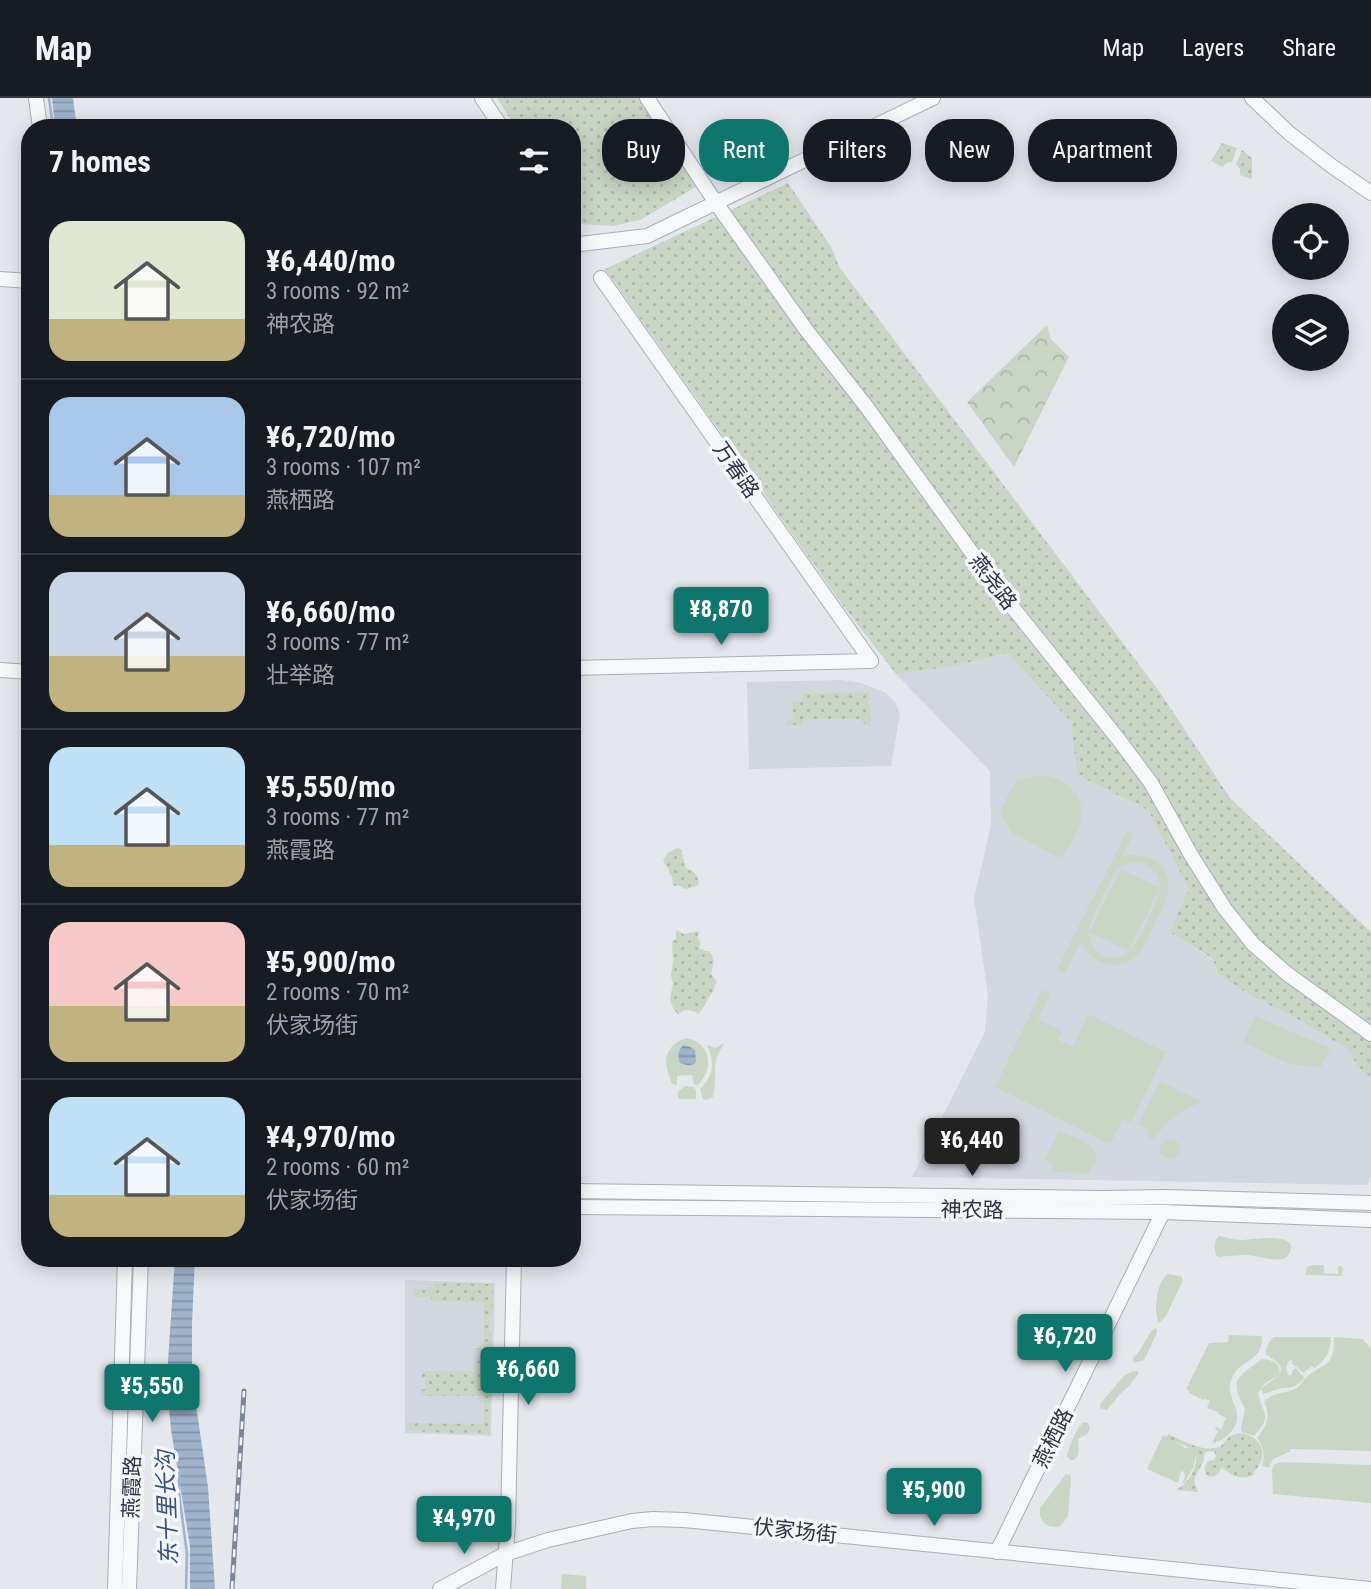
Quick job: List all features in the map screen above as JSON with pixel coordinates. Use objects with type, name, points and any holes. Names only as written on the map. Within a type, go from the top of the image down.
[{"type":"street","points":[[36,98],[39,119]]},
{"type":"street","points":[[482,98],[496,119]]},
{"type":"street","name":"燕尧路","points":[[647,98],[716,203],[807,331],[866,406],[998,589],[1151,783],[1225,909],[1253,944],[1286,973],[1371,1034]]},
{"type":"street","points":[[581,244],[647,236],[933,98]]},
{"type":"street","points":[[1252,98],[1289,133],[1371,193]]},
{"type":"street","name":"万春路","points":[[581,668],[871,661],[601,278]]},
{"type":"street","points":[[0,279],[21,280]]},
{"type":"street","points":[[0,670],[21,671]]},
{"type":"street","name":"神农路","points":[[581,1191],[1166,1197],[1371,1203]]},
{"type":"street","name":"神农路","points":[[581,1207],[1163,1212],[1371,1220]]},
{"type":"street","name":"燕栖路","points":[[998,1552],[1163,1212]]},
{"type":"street","name":"燕霞路","points":[[115,1589],[125,1267]]},
{"type":"street","name":"燕霞路","points":[[129,1589],[141,1267]]},
{"type":"street","points":[[503,1589],[508,1524],[514,1267]]},
{"type":"street","name":"伏家场街","points":[[440,1589],[505,1555],[548,1540],[632,1521],[653,1519],[1371,1589]]},
{"type":"shaded area","points":[[1007,653],[1071,722],[1077,775],[1148,810],[1190,889],[1169,932],[1213,960],[1218,975],[1346,1048],[1362,1072],[1371,1077],[1371,1177],[1367,1185],[912,1177],[985,1032],[988,995],[974,898],[991,825],[990,771],[896,674],[954,666]]},
{"type":"shaded area","points":[[842,680],[861,683],[886,693],[895,702],[900,714],[891,766],[749,769],[747,682]]},
{"type":"shaded area","points":[[405,1280],[495,1283],[491,1436],[405,1433]]},
{"type":"green space","points":[[497,98],[651,98],[645,102],[655,119],[602,119],[602,182],[685,182],[685,169],[696,187],[642,219],[614,226],[581,224],[581,119],[510,119]]},
{"type":"green space","points":[[1222,143],[1237,148],[1232,162],[1222,167],[1211,161]]},
{"type":"green space","points":[[1242,150],[1252,158],[1252,179],[1240,175],[1236,164]]},
{"type":"green space","points":[[788,183],[831,247],[840,268],[1159,691],[1230,798],[1371,932],[1371,1077],[1362,1072],[1346,1048],[1218,975],[1213,959],[1169,932],[1189,889],[1148,810],[1077,775],[1071,722],[1007,653],[954,666],[896,674],[844,607],[605,269]]},
{"type":"green space","points":[[1047,325],[1051,339],[1069,357],[1014,467],[967,402]]},
{"type":"green space","points":[[869,692],[867,702],[870,705],[871,727],[863,723],[862,719],[803,719],[803,725],[786,725],[786,721],[793,720],[792,701],[802,701],[802,694]]},
{"type":"green space","points":[[1039,775],[1063,782],[1076,793],[1080,801],[1082,809],[1078,829],[1060,858],[1012,833],[1000,811],[1016,781]]},
{"type":"green space","points":[[1127,831],[1133,834],[1123,856],[1141,855],[1156,861],[1166,873],[1168,882],[1166,901],[1140,953],[1125,963],[1110,965],[1096,959],[1081,941],[1065,973],[1057,969]],"holes":[[[1135,862],[1145,865],[1153,870],[1158,878],[1159,894],[1141,934],[1128,952],[1112,958],[1098,953],[1090,940],[1090,923],[1115,873],[1124,865]]]},
{"type":"green space","points":[[681,849],[686,868],[698,877],[698,886],[685,889],[678,885],[673,886],[672,876],[663,861],[667,853]]},
{"type":"green space","points":[[1121,869],[1160,888],[1128,951],[1089,932]]},
{"type":"green space","points":[[676,930],[684,934],[699,931],[699,948],[709,951],[713,959],[711,973],[717,982],[698,1014],[687,1010],[678,1015],[670,999],[673,983],[672,941],[676,939]]},
{"type":"green space","points":[[1042,990],[1050,994],[1038,1019],[1062,1031],[1058,1040],[1073,1046],[1088,1014],[1166,1052],[1131,1122],[1123,1119],[1110,1144],[995,1087]]},
{"type":"green space","points":[[1255,1016],[1330,1048],[1321,1067],[1289,1064],[1243,1042]]},
{"type":"green space","points":[[686,1038],[701,1045],[708,1057],[707,1072],[698,1085],[694,1084],[692,1075],[677,1076],[677,1085],[672,1084],[667,1069],[668,1051]]},
{"type":"green space","points":[[725,1043],[716,1062],[713,1097],[703,1099],[700,1089],[712,1068],[707,1045],[715,1048]]},
{"type":"green space","points":[[1160,1081],[1203,1102],[1175,1116],[1153,1139],[1147,1136],[1149,1130],[1138,1124]]},
{"type":"green space","points":[[685,1086],[696,1090],[696,1099],[678,1099],[678,1092]]},
{"type":"green space","points":[[1059,1131],[1085,1142],[1094,1151],[1097,1165],[1091,1165],[1090,1173],[1053,1172],[1051,1164],[1045,1159]]},
{"type":"green space","points":[[1170,1139],[1177,1142],[1180,1149],[1177,1156],[1170,1159],[1163,1156],[1160,1149],[1163,1142]]},
{"type":"green space","points":[[1219,1236],[1238,1240],[1282,1239],[1291,1247],[1289,1254],[1281,1259],[1247,1255],[1219,1257],[1215,1247]]},
{"type":"green space","points":[[1324,1265],[1324,1273],[1338,1274],[1338,1266],[1341,1266],[1342,1276],[1305,1275],[1307,1267]]},
{"type":"green space","points":[[1168,1274],[1181,1276],[1183,1280],[1166,1316],[1159,1323],[1156,1312],[1157,1297],[1161,1283]]},
{"type":"green space","points":[[434,1283],[493,1284],[493,1314],[489,1315],[492,1363],[488,1369],[486,1386],[490,1393],[490,1434],[406,1430],[406,1423],[484,1424],[484,1396],[421,1396],[421,1390],[425,1389],[422,1371],[474,1371],[475,1361],[484,1360],[484,1353],[475,1353],[475,1348],[484,1348],[484,1302],[432,1301],[431,1297],[414,1297],[414,1289],[434,1287]]},
{"type":"green space","points":[[1155,1328],[1157,1333],[1144,1360],[1134,1363],[1133,1358]]},
{"type":"green space","points":[[1229,1335],[1260,1336],[1261,1345],[1254,1357],[1234,1373],[1231,1380],[1230,1394],[1237,1412],[1236,1425],[1224,1438],[1212,1443],[1218,1431],[1216,1427],[1221,1429],[1226,1418],[1207,1408],[1210,1401],[1189,1393],[1186,1389],[1209,1343],[1228,1342]]},
{"type":"green space","points":[[1274,1337],[1331,1337],[1327,1355],[1314,1368],[1312,1366],[1303,1373],[1292,1364],[1292,1360],[1289,1361],[1287,1373],[1291,1375],[1296,1368],[1304,1378],[1300,1382],[1293,1387],[1263,1394],[1261,1389],[1277,1377],[1281,1369],[1280,1365],[1265,1354]]},
{"type":"green space","points":[[1334,1337],[1363,1339],[1371,1349],[1371,1451],[1291,1449],[1273,1459],[1269,1468],[1262,1466],[1263,1451],[1257,1438],[1267,1421],[1264,1402],[1275,1395],[1297,1388],[1328,1362],[1333,1352]]},
{"type":"green space","points":[[1262,1359],[1275,1363],[1280,1371],[1279,1375],[1265,1383],[1258,1393],[1265,1419],[1254,1436],[1242,1432],[1245,1409],[1237,1385],[1241,1375]]},
{"type":"green space","points":[[1138,1371],[1138,1374],[1129,1386],[1107,1410],[1100,1408],[1100,1404],[1124,1376]]},
{"type":"green space","points":[[1083,1422],[1088,1423],[1090,1429],[1078,1439],[1078,1456],[1070,1460],[1067,1456],[1070,1447]]},
{"type":"green space","points":[[1240,1433],[1254,1438],[1261,1448],[1261,1460],[1254,1475],[1237,1477],[1222,1467],[1217,1474],[1207,1475],[1205,1467],[1208,1461],[1214,1460],[1216,1456],[1214,1451],[1205,1452],[1194,1480],[1198,1492],[1175,1490],[1189,1479],[1195,1467],[1196,1456],[1195,1450],[1166,1438],[1168,1434],[1193,1445],[1213,1448],[1220,1447],[1230,1436]]},
{"type":"green space","points":[[1163,1435],[1187,1449],[1189,1444],[1197,1451],[1193,1468],[1184,1484],[1184,1472],[1181,1471],[1178,1483],[1147,1469]]},
{"type":"green space","points":[[1279,1462],[1371,1465],[1371,1503],[1273,1494],[1272,1470]]},
{"type":"green space","points":[[1066,1474],[1070,1475],[1071,1479],[1068,1517],[1060,1526],[1047,1525],[1042,1520],[1040,1508]]},
{"type":"green space","points":[[562,1574],[586,1576],[586,1589],[561,1589]]},
{"type":"water","points":[[52,98],[73,98],[76,119],[54,119]]},
{"type":"water","points":[[683,1045],[695,1050],[696,1062],[693,1065],[680,1063],[678,1054]]},
{"type":"water","points":[[174,1267],[195,1267],[192,1378],[208,1487],[215,1589],[190,1589],[190,1546],[171,1430],[168,1361]]},
{"type":"waterway","name":"东十里长沟","points":[[49,98],[52,119]]},
{"type":"waterway","name":"东十里长沟","points":[[179,1474],[187,1554],[186,1589]]},
{"type":"railway","points":[[232,1589],[244,1391]]}]
